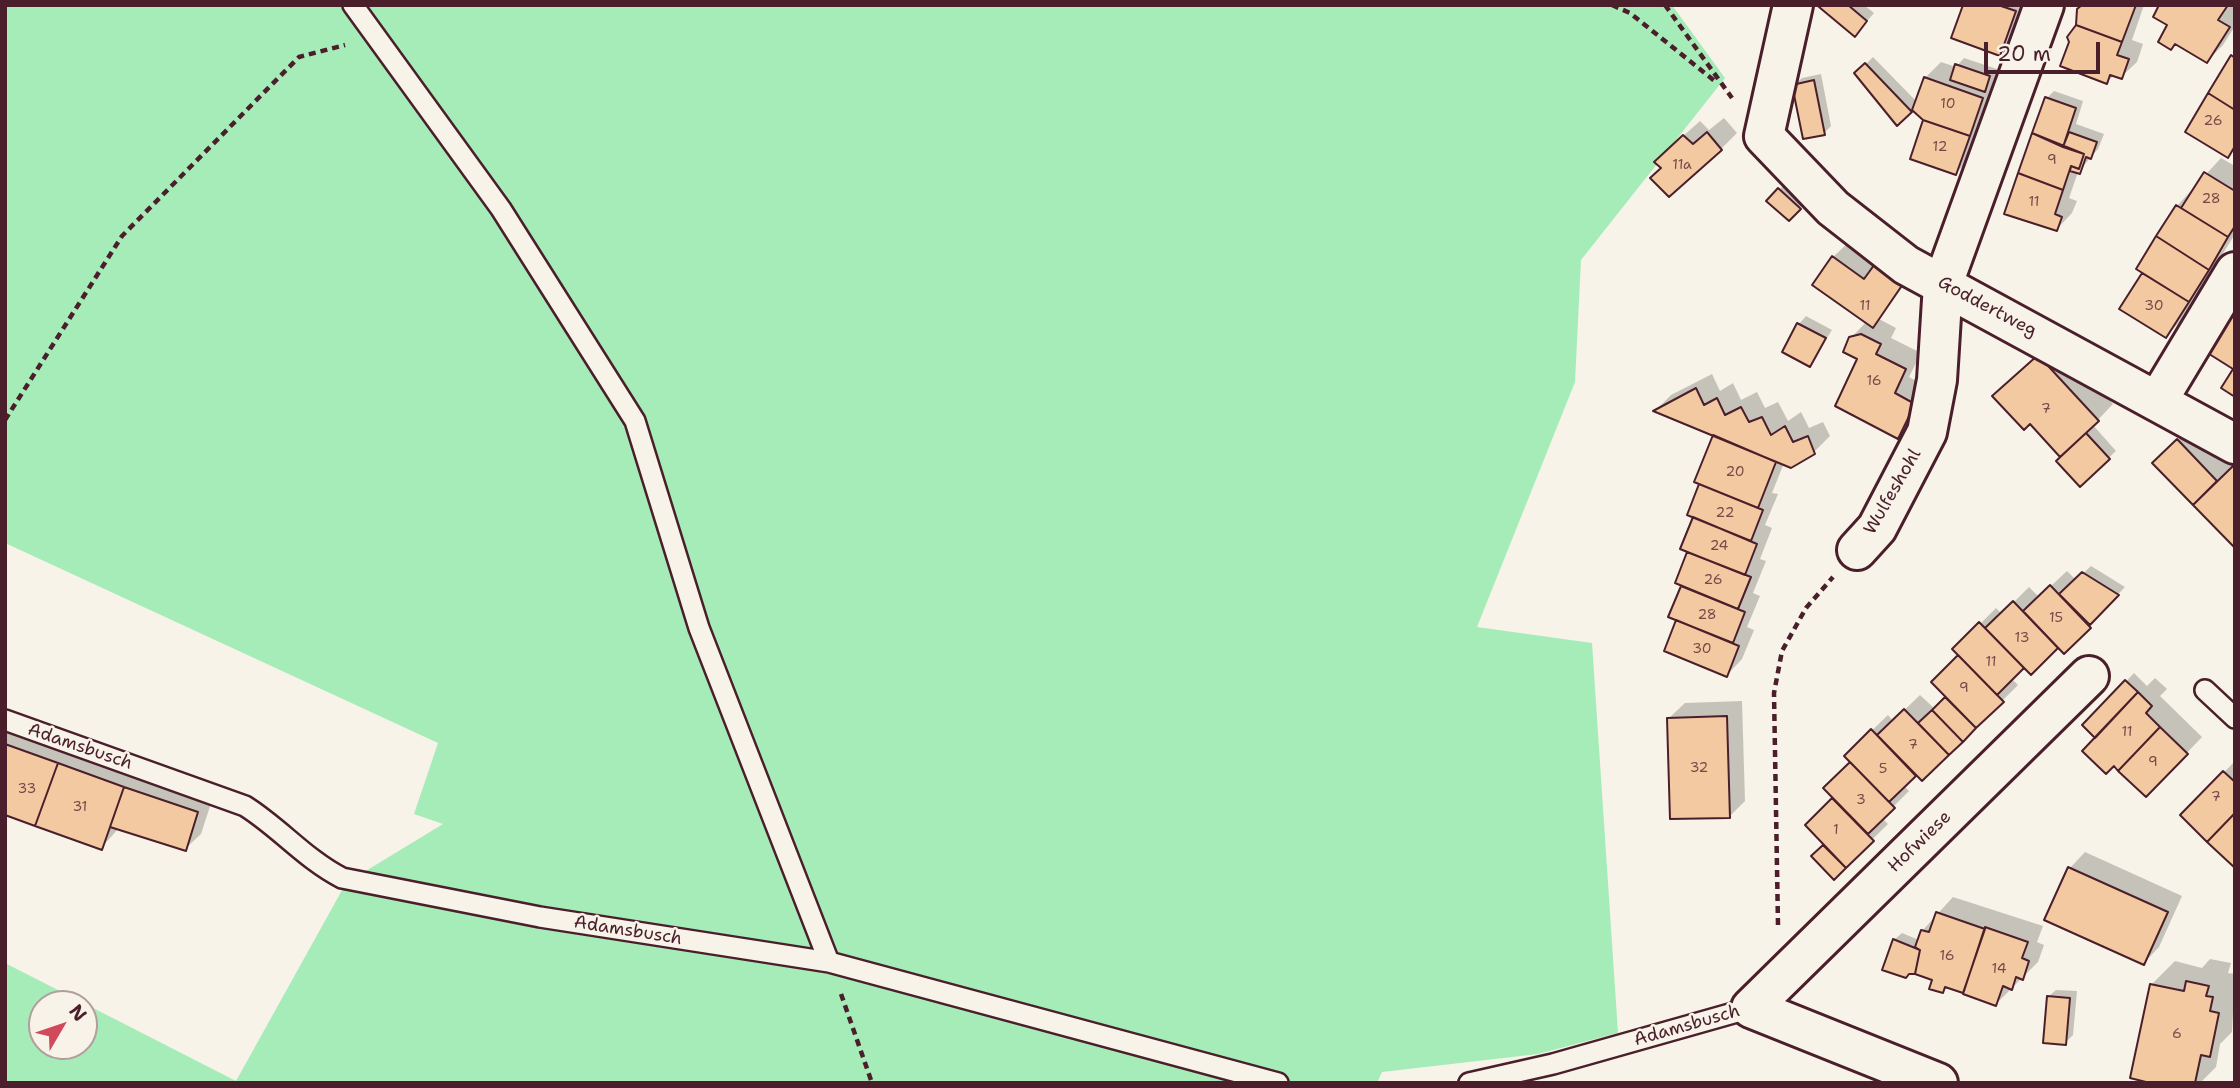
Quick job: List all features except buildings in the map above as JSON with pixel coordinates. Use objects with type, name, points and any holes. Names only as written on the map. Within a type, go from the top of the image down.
[{"type":"street","name":"Goddertweg","points":[[1793,5],[1764,136],[1833,208],[1906,265],[2235,444]]},
{"type":"street","name":"Wulfeshohl","points":[[1857,550],[1877,528],[1927,432],[1937,380],[1943,284],[2044,5]]},
{"type":"street","points":[[2158,400],[2235,272]]},
{"type":"street","name":"Hofwiese","points":[[1751,1008],[2089,676]]},
{"type":"street","name":"Adamsbusch","points":[[1751,1008],[1938,1083]]},
{"type":"lane","points":[[353,5],[501,209],[635,421],[699,628],[829,962]]},
{"type":"lane","points":[[2205,690],[2235,718]]},
{"type":"lane","name":"Adamsbusch","points":[[5,720],[245,806],[268,821],[322,868],[342,878],[540,918],[829,962],[1278,1083]]},
{"type":"lane","name":"Adamsbusch","points":[[1469,1083],[1553,1064],[1751,1008]]},
{"type":"path","points":[[1612,5],[1630,13],[1723,87],[1665,5]]},
{"type":"path","points":[[5,420],[122,236],[299,57],[376,37]]},
{"type":"path","name":"Wulfeshohl","points":[[1778,929],[1774,694],[1782,651],[1806,608],[1857,550]]},
{"type":"path","points":[[829,962],[872,1083]]},
{"type":"green space","points":[[5,5],[1672,5],[1725,78],[1581,260],[1575,382],[1477,627],[1592,643],[1618,1033],[1538,1054],[1382,1072],[1377,1083],[5,1083],[5,963],[58,990],[28,990],[28,1060],[98,1060],[98,1011],[236,1081],[346,883],[443,824],[414,814],[438,743],[5,543]]}]
